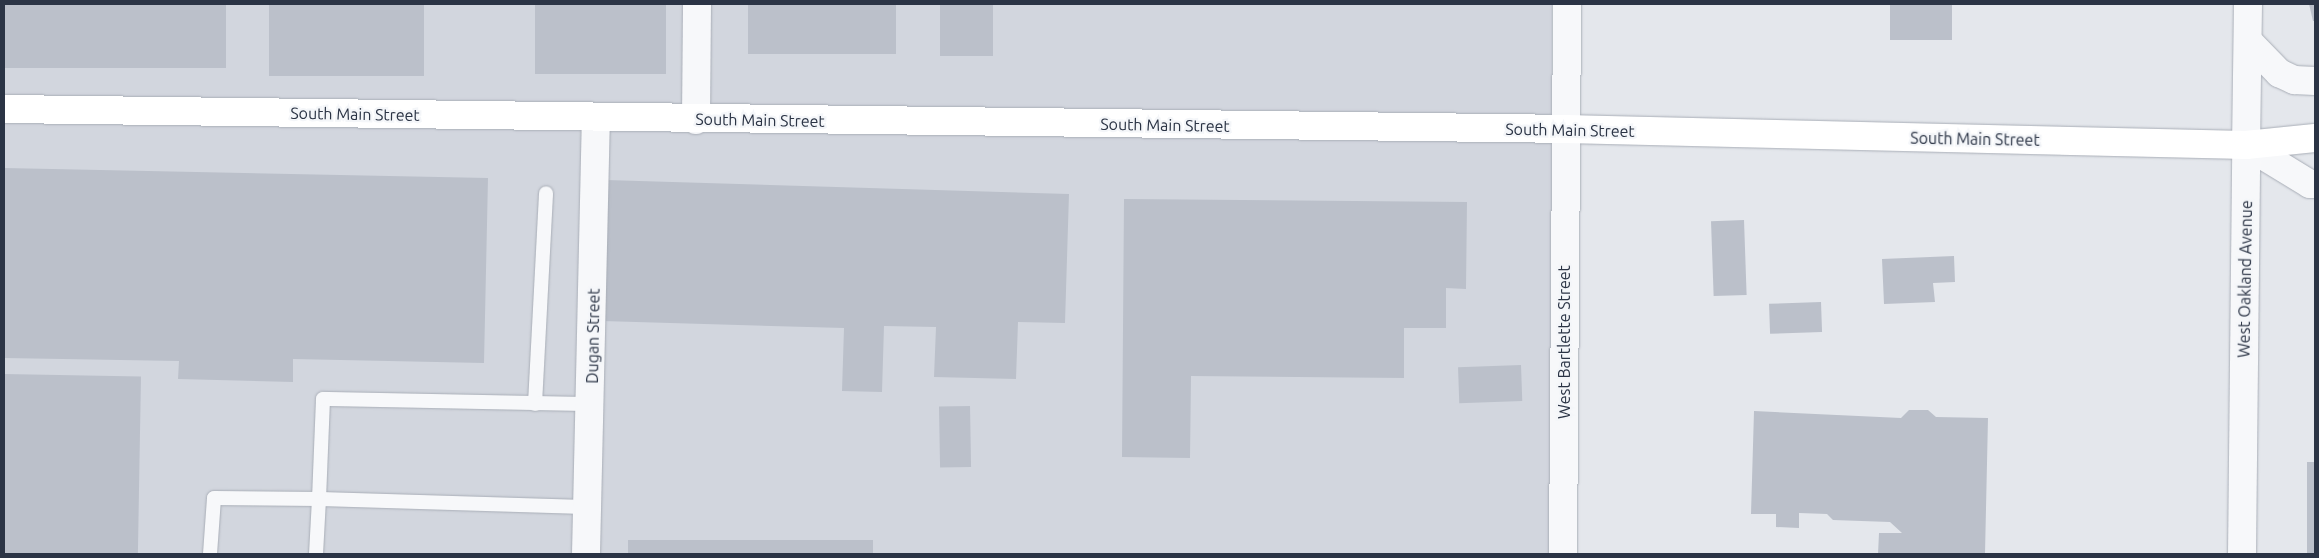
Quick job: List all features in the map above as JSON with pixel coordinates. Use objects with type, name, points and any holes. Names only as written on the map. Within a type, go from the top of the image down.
[{"type":"main road","name":"South Main Street","points":[[4,109],[696,120],[1565,129],[2246,144],[2315,138]]},
{"type":"street","points":[[696,120],[697,4]]},
{"type":"street","name":"West Bartlette Street","points":[[1563,554],[1567,4]]},
{"type":"street","name":"West Oakland Avenue","points":[[2242,554],[2248,4]]},
{"type":"street","points":[[2248,41],[2279,73],[2294,80],[2315,81]]},
{"type":"street","name":"Dugan Street","points":[[586,554],[586,507],[591,404],[596,118]]},
{"type":"street","points":[[2246,144],[2310,184],[2315,184]]},
{"type":"lane","points":[[535,404],[546,193]]},
{"type":"lane","points":[[316,554],[323,399],[591,404]]},
{"type":"lane","points":[[210,554],[214,498],[319,499],[586,507]]},
{"type":"shaded area","points":[[4,4],[1552,4],[1552,554],[4,554]]},
{"type":"building","points":[[4,4],[226,4],[226,68],[4,68]]},
{"type":"building","points":[[269,4],[424,4],[424,76],[269,76]]},
{"type":"building","points":[[535,4],[666,4],[666,74],[535,74]]},
{"type":"building","points":[[748,4],[896,4],[896,54],[748,54]]},
{"type":"building","points":[[940,4],[993,4],[993,56],[940,56]]},
{"type":"building","points":[[1890,4],[1952,4],[1952,40],[1890,40]]},
{"type":"building","points":[[2309,4],[2315,4],[2315,21],[2313,21]]},
{"type":"building","points":[[4,168],[488,178],[484,363],[293,359],[293,382],[178,379],[179,361],[4,358]]},
{"type":"building","points":[[606,180],[1069,194],[1065,323],[1018,322],[1016,379],[934,377],[936,327],[884,326],[882,392],[842,391],[844,328],[602,321]]},
{"type":"building","points":[[1124,199],[1467,202],[1466,289],[1446,288],[1446,328],[1404,328],[1404,378],[1191,376],[1190,458],[1122,457]]},
{"type":"building","points":[[1744,220],[1747,295],[1714,296],[1711,221]]},
{"type":"building","points":[[1954,256],[1955,282],[1933,283],[1935,302],[1884,304],[1882,259]]},
{"type":"building","points":[[1821,302],[1822,332],[1770,334],[1769,304]]},
{"type":"building","points":[[1521,365],[1522,401],[1459,403],[1458,367]]},
{"type":"building","points":[[4,374],[141,376],[138,554],[4,554]]},
{"type":"building","points":[[970,406],[971,467],[940,468],[939,407]]},
{"type":"building","points":[[1909,410],[1928,410],[1936,417],[1988,418],[1985,554],[1878,554],[1879,533],[1902,533],[1890,522],[1833,520],[1827,514],[1799,513],[1799,528],[1776,527],[1776,514],[1751,514],[1754,411],[1901,418]]},
{"type":"building","points":[[2307,462],[2315,462],[2315,554],[2307,554]]},
{"type":"building","points":[[628,540],[873,540],[873,554],[628,554]]}]
